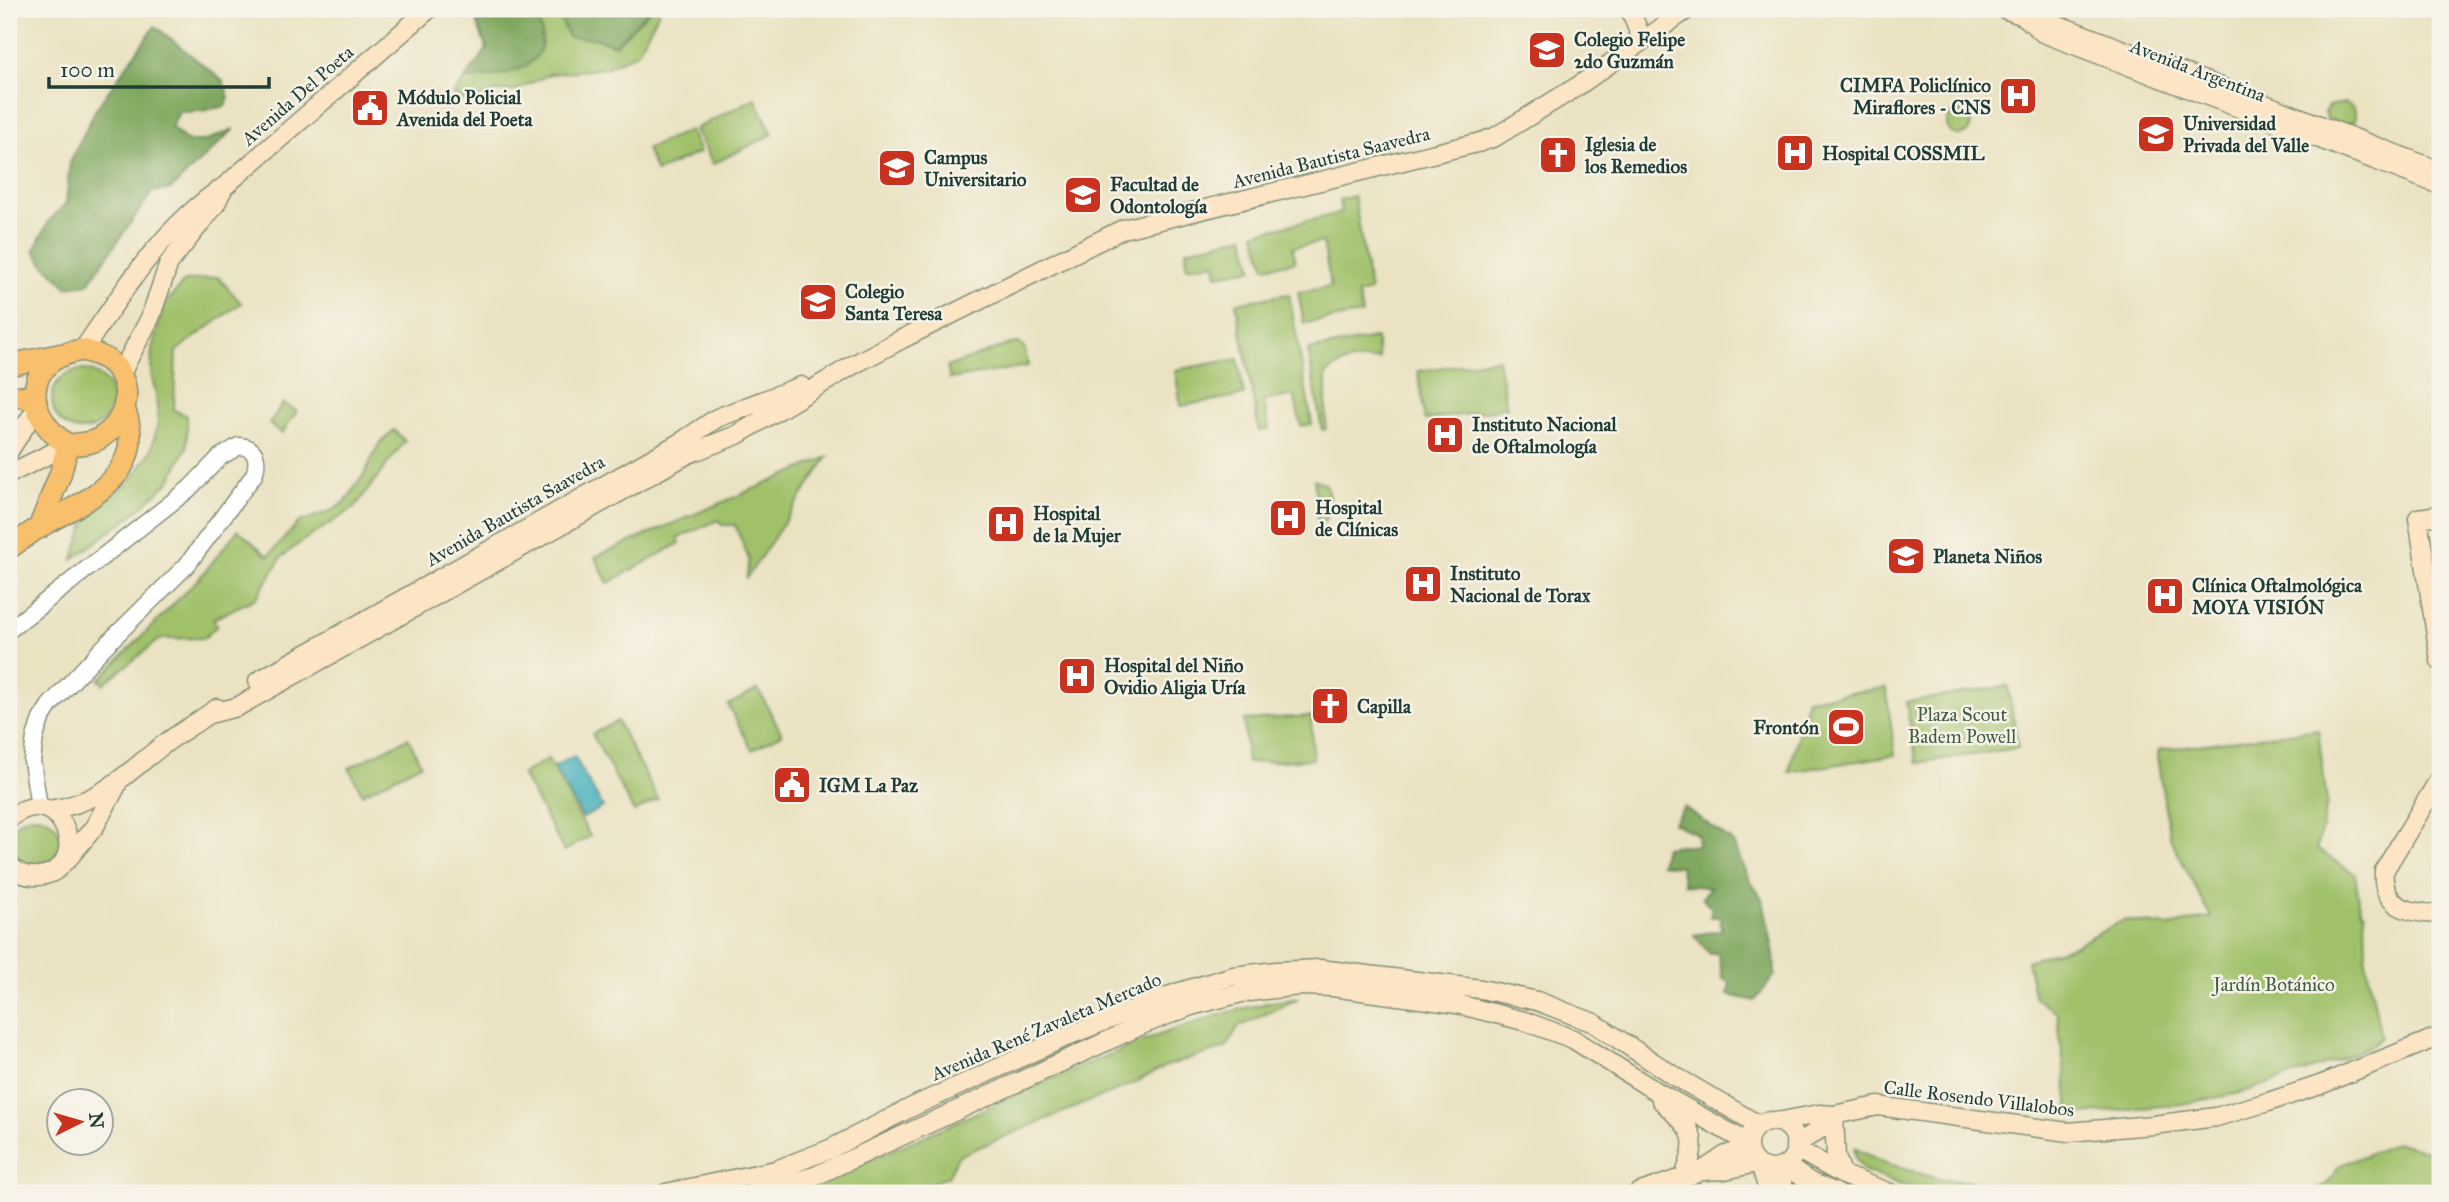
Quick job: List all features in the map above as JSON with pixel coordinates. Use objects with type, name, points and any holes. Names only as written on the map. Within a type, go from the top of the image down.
[{"type":"main road","name":"Avenida Del Poeta","points":[[74,352],[148,257],[201,202],[225,186],[429,9]]},
{"type":"main road","points":[[1630,9],[1642,40]]},
{"type":"main road","name":"Avenida Bautista Saavedra","points":[[9,819],[28,808],[43,809],[87,801],[117,784],[165,744],[232,696],[681,442],[717,418],[853,365],[1124,229],[1495,137],[1578,86],[1688,9]]},
{"type":"main road","name":"Avenida Argentina","points":[[2004,9],[2036,19],[2132,60],[2440,171]]},
{"type":"main road","name":"Avenida Argentina","points":[[2200,85],[2440,185]]},
{"type":"main road","name":"Avenida Del Poeta","points":[[120,375],[150,318],[169,263],[215,205],[225,186]]},
{"type":"main road","points":[[9,451],[35,404],[38,378],[44,368],[74,352]]},
{"type":"main road","points":[[9,365],[74,352],[106,359],[120,375],[127,399],[125,411],[108,433],[99,439],[68,444],[9,474]]},
{"type":"main road","points":[[9,395],[35,404],[48,428],[68,444]]},
{"type":"main road","points":[[9,548],[91,499],[116,478],[131,443],[131,428],[125,411]]},
{"type":"main road","points":[[39,528],[60,475],[68,444]]},
{"type":"main road","points":[[2440,515],[2418,518],[2440,661]]},
{"type":"main road","points":[[2440,778],[2384,871],[2383,883],[2386,896],[2400,907],[2415,912],[2440,914]]},
{"type":"main road","name":"Avenida Bautista Saavedra","points":[[61,864],[90,834],[117,784]]},
{"type":"main road","points":[[9,864],[21,874],[43,876],[61,864],[69,845],[68,834],[64,824],[43,809]]},
{"type":"main road","name":"Avenida René Zavaleta Mercado","points":[[666,1193],[776,1170],[830,1149],[914,1106],[1093,1026],[1176,993],[1233,976],[1276,971],[1320,969],[1481,989],[1537,1001],[1594,1023],[1668,1072],[1759,1125]]},
{"type":"main road","name":"Avenida René Zavaleta Mercado","points":[[753,1193],[815,1176],[1144,1024],[1191,1006],[1241,993],[1313,986],[1457,1004],[1524,1021],[1573,1039],[1753,1155]]},
{"type":"main road","name":"Calle Rosendo Villalobos","points":[[1777,1122],[1878,1106],[2068,1132],[2216,1117],[2320,1085],[2440,1036]]},
{"type":"main road","points":[[1649,1087],[1692,1133],[1695,1142],[1684,1177]]},
{"type":"main road","points":[[1834,1115],[1836,1157],[1843,1175]]},
{"type":"main road","name":"Calle Rosendo Villalobos","points":[[1795,1146],[1822,1128],[1834,1115]]},
{"type":"main road","points":[[1638,1193],[1702,1171],[1726,1155],[1753,1155],[1770,1169],[1784,1166],[1792,1157],[1795,1146],[1789,1129],[1777,1122],[1759,1125],[1750,1135],[1753,1155],[1769,1193]]},
{"type":"main road","points":[[1795,1146],[1843,1175],[1890,1193]]},
{"type":"main road","points":[[1784,1166],[1823,1192]]},
{"type":"main road","points":[[1783,1193],[1784,1166]]},
{"type":"street","points":[[9,630],[190,489],[220,457],[230,450],[244,446],[255,453],[257,460],[254,475],[187,565],[102,649],[50,705],[41,719],[34,737],[32,761],[43,809]]},
{"type":"green space","points":[[472,9],[657,9],[659,12],[637,53],[606,68],[550,74],[515,91],[498,91],[469,103],[453,95],[487,50]]},
{"type":"green space","points":[[472,9],[532,9],[541,29],[542,44],[537,55],[529,64],[517,70],[465,79],[487,49]]},
{"type":"green space","points":[[557,9],[651,9],[615,45],[595,38],[568,37]]},
{"type":"green space","points":[[155,26],[223,81],[229,98],[226,106],[179,112],[171,127],[187,141],[205,141],[234,129],[171,189],[152,192],[88,284],[67,287],[34,250],[49,221],[66,203],[70,162],[96,109]]},
{"type":"green space","points":[[755,98],[773,134],[713,164],[695,129]]},
{"type":"green space","points":[[2345,103],[2354,108],[2356,119],[2352,122],[2341,124],[2326,117],[2324,113],[2328,106]]},
{"type":"green space","points":[[1959,111],[1967,115],[1971,123],[1967,131],[1959,135],[1951,131],[1947,123],[1951,115]]},
{"type":"green space","points":[[690,130],[700,152],[656,172],[646,149]]},
{"type":"green space","points":[[1354,196],[1370,291],[1358,294],[1362,314],[1304,323],[1298,292],[1331,287],[1323,242],[1293,247],[1295,262],[1265,267],[1255,233],[1341,213],[1339,200]]},
{"type":"green space","points":[[1244,236],[1253,269],[1217,275],[1215,263],[1187,267],[1186,250]]},
{"type":"green space","points":[[218,277],[241,303],[176,351],[174,410],[187,416],[187,447],[169,482],[131,516],[73,559],[89,513],[129,483],[151,451],[158,422],[151,374],[152,349],[164,305],[185,281]]},
{"type":"green space","points":[[1289,294],[1312,424],[1301,426],[1294,395],[1264,401],[1269,429],[1259,431],[1236,303]]},
{"type":"green space","points":[[1376,338],[1379,359],[1344,363],[1326,375],[1326,429],[1322,430],[1308,350]]},
{"type":"green space","points":[[1019,343],[1025,349],[1028,366],[950,379],[947,367]]},
{"type":"green space","points":[[1238,359],[1244,395],[1181,406],[1175,370]]},
{"type":"green space","points":[[1498,359],[1507,408],[1425,420],[1418,371]]},
{"type":"green space","points":[[82,370],[99,375],[107,383],[112,400],[107,417],[99,425],[82,430],[65,425],[57,417],[52,400],[57,383],[65,375]]},
{"type":"green space","points":[[283,403],[297,411],[282,433],[269,424]]},
{"type":"green space","points":[[394,430],[405,441],[354,508],[282,557],[256,598],[213,619],[217,626],[204,638],[160,639],[103,684],[99,680],[203,574],[238,530],[268,556],[299,522],[333,510],[346,501],[366,471],[379,444]]},
{"type":"green space","points":[[828,457],[746,579],[749,559],[735,525],[722,525],[718,520],[678,538],[680,543],[608,583],[595,557]]},
{"type":"green space","points":[[1314,479],[1325,484],[1330,503],[1326,518],[1318,528]]},
{"type":"green space","name":"Plaza Scout Badem Powell","points":[[2008,686],[2018,748],[1917,763],[1906,702]]},
{"type":"green space","name":"Frontón","points":[[1886,688],[1895,755],[1789,772],[1807,699]]},
{"type":"green space","points":[[758,689],[782,734],[752,750],[728,705]]},
{"type":"green space","points":[[1311,716],[1313,759],[1247,763],[1244,720]]},
{"type":"green space","points":[[617,721],[658,799],[634,812],[592,734]]},
{"type":"green space","name":"Jardín Botánico","points":[[2318,729],[2327,803],[2317,849],[2355,874],[2360,908],[2365,914],[2366,961],[2381,1038],[2373,1045],[2339,1060],[2240,1093],[2182,1104],[2070,1115],[2057,1013],[2035,998],[2027,961],[2076,945],[2124,920],[2168,926],[2211,917],[2170,838],[2157,756],[2160,750]]},
{"type":"green space","points":[[408,738],[421,764],[362,794],[349,768]]},
{"type":"green space","points":[[548,759],[590,836],[564,851],[522,774]]},
{"type":"green space","points":[[1684,807],[1733,842],[1746,874],[1763,900],[1774,954],[1775,975],[1755,1001],[1728,995],[1730,982],[1723,979],[1718,953],[1710,954],[1694,935],[1722,930],[1720,917],[1710,917],[1712,908],[1702,898],[1710,888],[1684,884],[1680,866],[1661,864],[1665,847],[1698,846],[1697,834],[1673,823]]},
{"type":"green space","points":[[35,816],[45,818],[53,824],[59,832],[59,852],[53,860],[45,866],[35,868],[25,866],[17,860],[11,852],[9,842],[11,832],[17,824],[25,818]]},
{"type":"green space","points":[[1299,998],[1238,1027],[1226,1048],[1166,1066],[1136,1082],[958,1156],[948,1177],[901,1193],[789,1193],[1142,1041],[1220,1015]]},
{"type":"green space","points":[[2397,1143],[2427,1150],[2440,1143],[2440,1182],[2420,1193],[2312,1193],[2326,1185],[2340,1165]]},
{"type":"green space","points":[[1854,1148],[1883,1162],[1938,1179],[1973,1182],[2025,1193],[1922,1193],[1863,1170],[1856,1159]]},
{"type":"water","points":[[574,756],[603,807],[583,818],[554,767]]},
{"type":"place","name":"Colegio Felipe 2do Guzmán","points":[[1547,50]]},
{"type":"place","name":"CIMFA Policlínico Miraflores - CNS","points":[[2018,96]]},
{"type":"place","name":"Módulo Policial Avenida del Poeta","points":[[370,108]]},
{"type":"place","name":"Universidad Privada del Valle","points":[[2156,134]]},
{"type":"place","name":"Hospital COSSMIL","points":[[1795,153]]},
{"type":"place","name":"Iglesia de los Remedios","points":[[1558,155]]},
{"type":"place","name":"Campus Universitario","points":[[897,168]]},
{"type":"place","name":"Facultad de Odontología","points":[[1083,195]]},
{"type":"place","name":"Colegio Santa Teresa","points":[[818,302]]},
{"type":"place","name":"Instituto Nacional de Oftalmología","points":[[1445,435]]},
{"type":"place","name":"Hospital de Clínicas","points":[[1288,518]]},
{"type":"place","name":"Hospital de la Mujer","points":[[1006,524]]},
{"type":"place","name":"Planeta Niños","points":[[1906,556]]},
{"type":"place","name":"Instituto Nacional de Torax","points":[[1423,584]]},
{"type":"place","name":"Clínica Oftalmológica MOYA VISIÓN","points":[[2165,596]]},
{"type":"place","name":"Hospital del Niño Ovidio Aligia Uría","points":[[1077,676]]},
{"type":"place","name":"Capilla","points":[[1330,706]]},
{"type":"place","name":"Frontón","points":[[1846,727]]},
{"type":"place","name":"IGM La Paz","points":[[792,785]]}]
